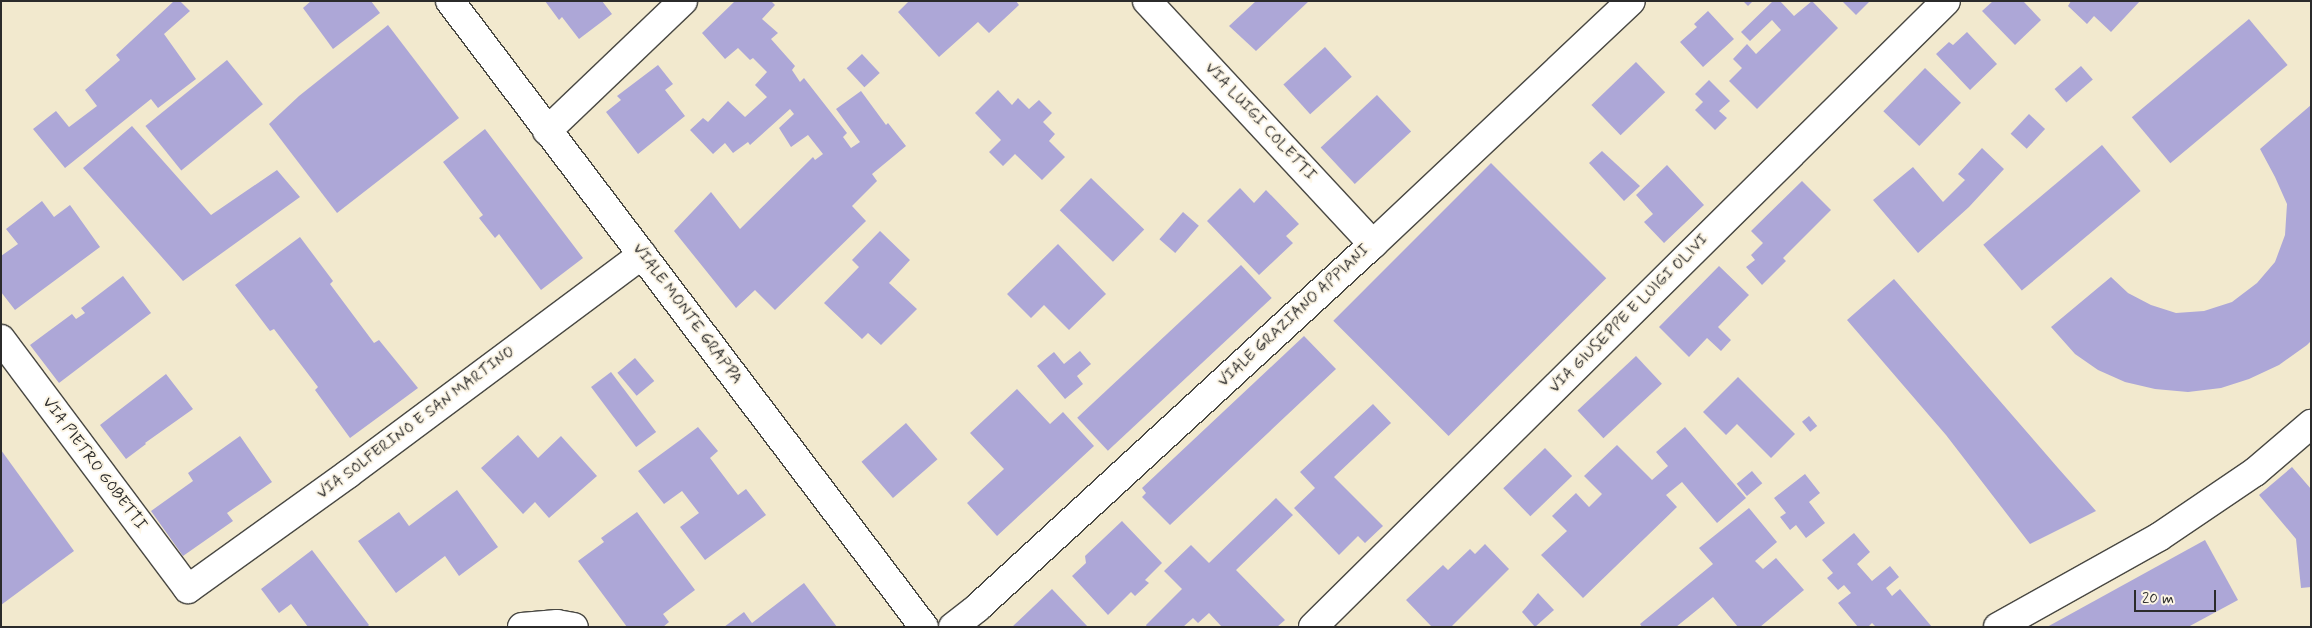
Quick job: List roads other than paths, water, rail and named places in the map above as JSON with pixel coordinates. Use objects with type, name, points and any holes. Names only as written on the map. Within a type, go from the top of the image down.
[{"type":"street","name":"VIALE MONTE GRAPPA","points":[[450,1],[924,627]]},
{"type":"street","points":[[547,130],[683,1]]},
{"type":"street","name":"VIA LUIGI COLETTI","points":[[1147,1],[1373,244]]},
{"type":"street","name":"VIALE GRAZIANO APPIANI","points":[[952,627],[977,608],[1373,244],[1631,1]]},
{"type":"street","name":"VIA GIUSEPPE E LUIGI OLIVI","points":[[1313,627],[1946,1]]},
{"type":"street","name":"VIA SOLFERINO E SAN MARTINO","points":[[188,589],[348,474],[642,255]]},
{"type":"street","name":"VIA PIETRO GOBETTI","points":[[1,339],[188,589]]},
{"type":"street","points":[[1998,627],[2159,537],[2255,472],[2311,424]]},
{"type":"street","points":[[522,627],[557,624],[574,627]]}]
